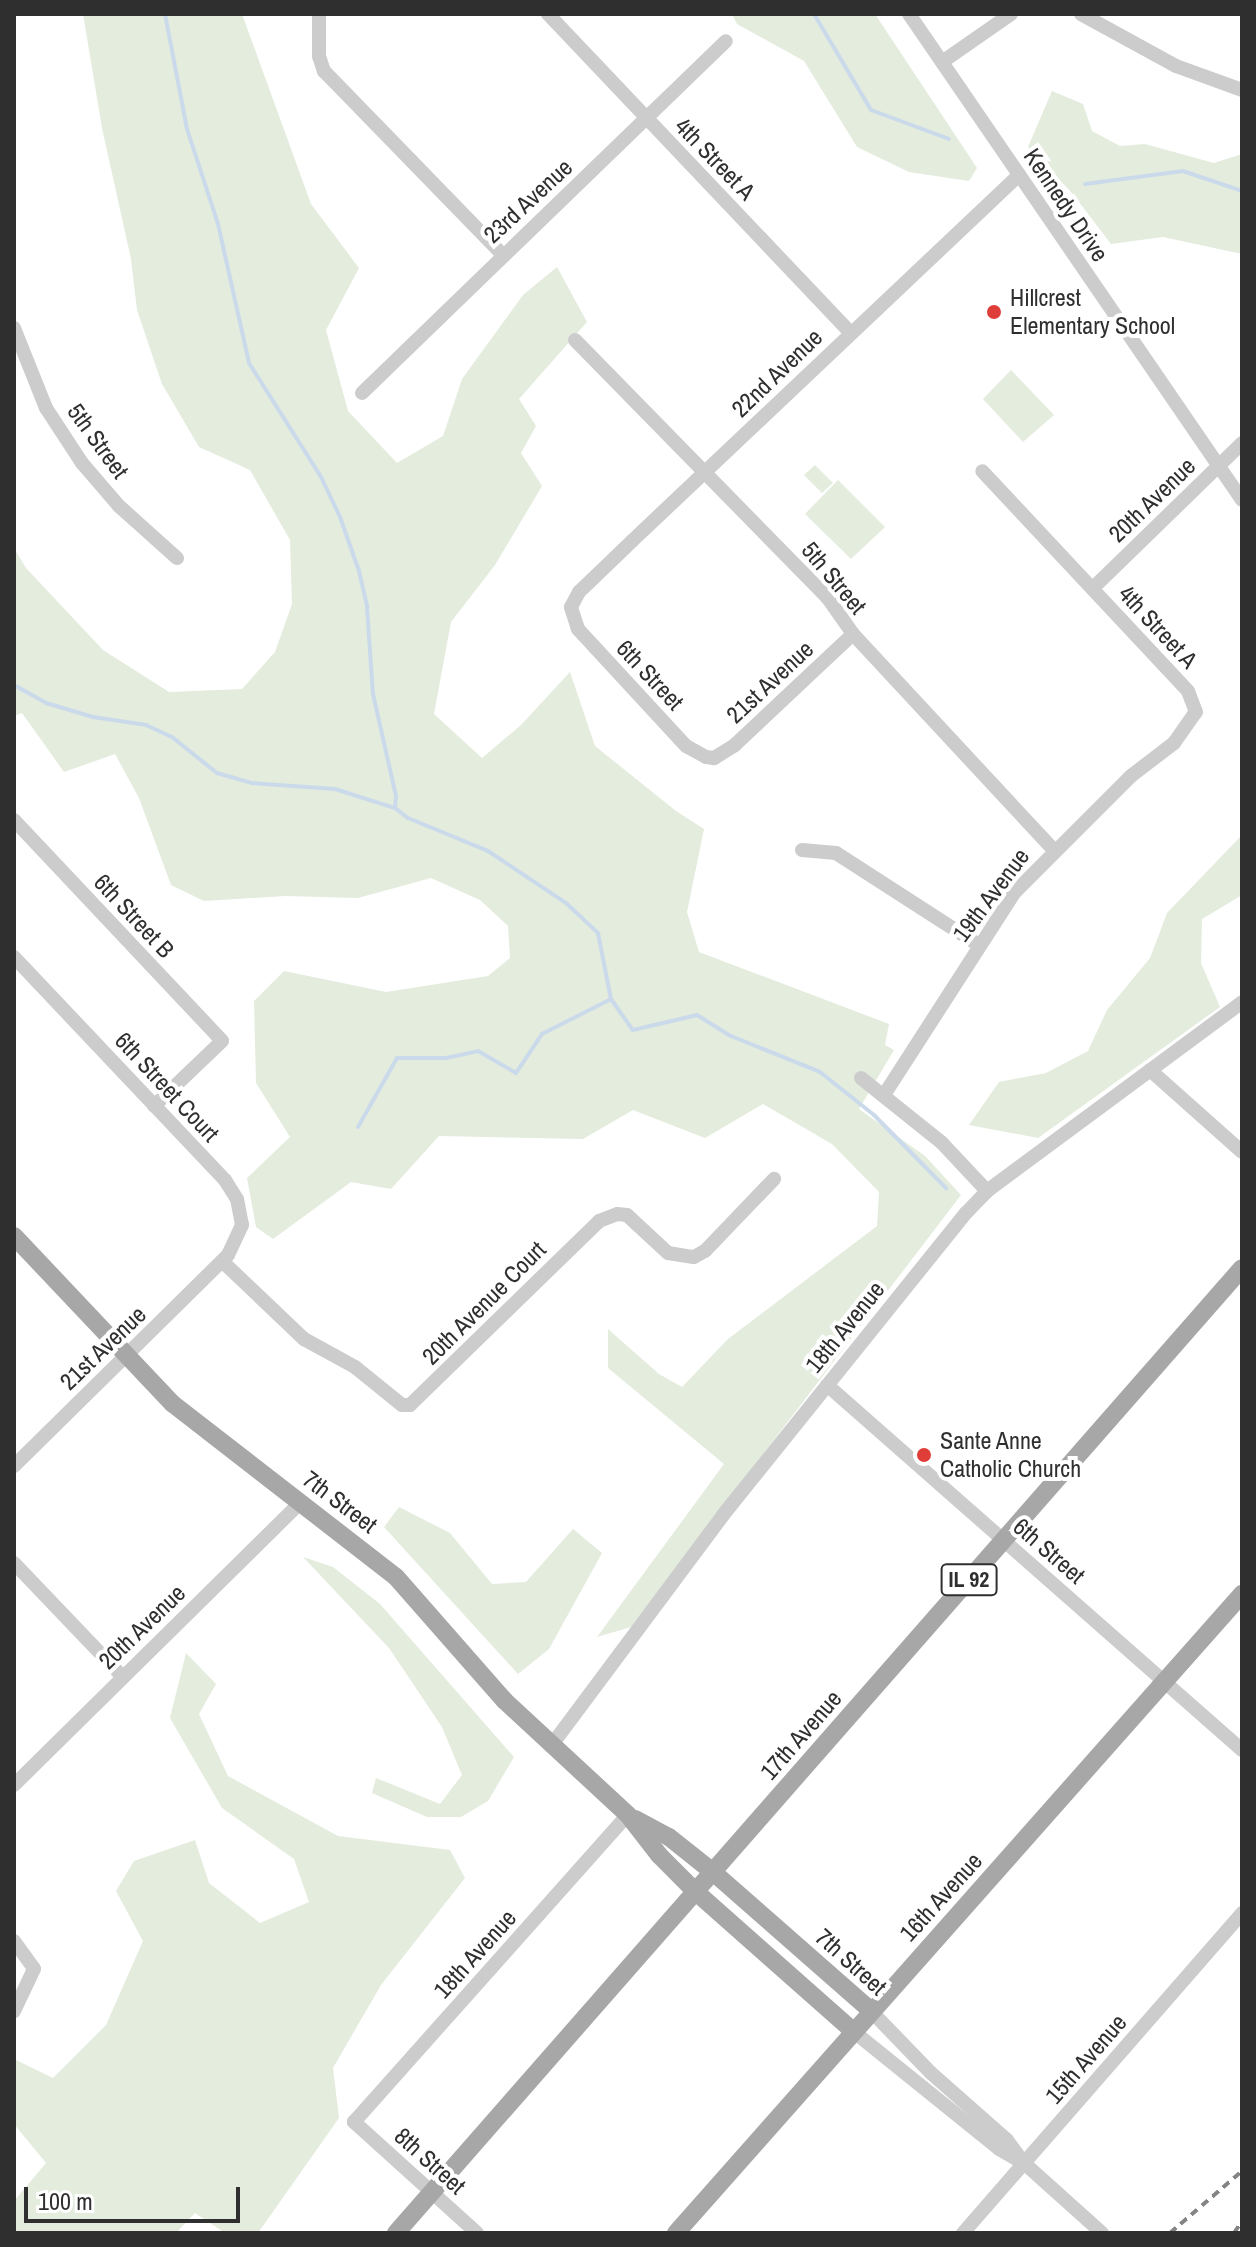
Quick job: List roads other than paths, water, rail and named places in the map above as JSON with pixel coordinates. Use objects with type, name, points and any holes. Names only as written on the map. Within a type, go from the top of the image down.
[{"type":"main road","name":"7th Street","points":[[14,1236],[126,1355],[210,1436],[396,1577],[505,1701],[628,1815],[659,1855],[696,1892],[853,2031]]},
{"type":"main road","name":"17th Avenue","points":[[396,2233],[1242,1268]]},
{"type":"main road","name":"16th Avenue","points":[[676,2233],[1242,1594]]},
{"type":"main road","name":"7th Street","points":[[628,1815],[669,1837],[713,1872],[871,2011]]},
{"type":"street","points":[[319,14],[319,56],[324,71],[502,254]]},
{"type":"street","name":"4th Street A","points":[[548,14],[851,333]]},
{"type":"street","name":"Kennedy Drive","points":[[909,14],[1242,500]]},
{"type":"street","points":[[942,62],[1011,14]]},
{"type":"street","points":[[1081,14],[1176,66],[1242,90]]},
{"type":"street","name":"23rd Avenue","points":[[362,393],[502,254],[726,41]]},
{"type":"street","name":"22nd Avenue","points":[[571,607],[579,592],[1019,175]]},
{"type":"street","name":"5th Street","points":[[14,328],[46,408],[82,463],[119,506],[177,558]]},
{"type":"street","name":"5th Street","points":[[575,340],[827,597],[853,634],[1054,850]]},
{"type":"street","name":"20th Avenue","points":[[1093,588],[1242,443]]},
{"type":"street","name":"4th Street A","points":[[982,471],[1188,691],[1196,712]]},
{"type":"street","name":"6th Street","points":[[571,607],[578,629],[686,746],[697,755],[714,758]]},
{"type":"street","name":"21st Avenue","points":[[714,758],[735,745],[853,634]]},
{"type":"street","name":"19th Avenue","points":[[884,1095],[1015,892],[1131,776],[1174,743],[1196,712]]},
{"type":"street","name":"6th Street B","points":[[14,820],[222,1041],[154,1106]]},
{"type":"street","points":[[802,850],[836,853],[979,945]]},
{"type":"street","name":"6th Street Court","points":[[14,957],[225,1180],[237,1199],[242,1225],[222,1261]]},
{"type":"street","name":"18th Avenue","points":[[551,1746],[723,1515],[943,1240],[987,1191],[1242,1002]]},
{"type":"street","points":[[1150,1070],[1242,1152]]},
{"type":"street","points":[[861,1078],[942,1143],[987,1191]]},
{"type":"street","name":"20th Avenue Court","points":[[222,1261],[304,1339],[355,1367],[402,1405],[410,1405],[599,1221],[617,1214],[627,1215],[668,1253],[694,1257],[705,1251],[774,1179]]},
{"type":"street","name":"21st Avenue","points":[[14,1466],[222,1261]]},
{"type":"street","name":"6th Street","points":[[827,1385],[1242,1750]]},
{"type":"street","name":"20th Avenue","points":[[14,1785],[301,1502]]},
{"type":"street","points":[[14,1563],[123,1677]]},
{"type":"street","name":"18th Avenue","points":[[354,2122],[628,1815]]},
{"type":"street","name":"15th Avenue","points":[[963,2233],[1242,1913]]},
{"type":"street","points":[[14,1941],[34,1969],[14,2011]]},
{"type":"street","name":"7th Street","points":[[871,2011],[931,2073],[1007,2140],[1024,2163],[1102,2233]]},
{"type":"street","name":"7th Street","points":[[853,2031],[999,2149],[1024,2163]]},
{"type":"street","name":"8th Street","points":[[354,2122],[477,2233]]},
{"type":"waterway","points":[[165,14],[187,129],[218,224],[249,363],[321,477],[340,517],[359,571],[367,607],[373,694],[396,796],[395,808]]},
{"type":"waterway","points":[[814,14],[871,110],[949,139]]},
{"type":"waterway","points":[[1085,184],[1183,171],[1242,191]]},
{"type":"waterway","points":[[14,685],[46,703],[93,717],[146,725],[172,737],[217,773],[251,783],[335,789],[395,808],[408,818],[488,851],[566,903],[598,933],[611,999],[633,1030],[697,1015],[731,1036],[820,1072],[874,1115],[946,1188]]},
{"type":"waterway","points":[[358,1127],[397,1058],[446,1058],[478,1051],[516,1073],[542,1034],[611,999]]},
{"type":"railway","points":[[1170,2233],[1242,2171]]},
{"type":"railway","points":[[1234,2233],[1242,2221]]},
{"type":"place","name":"Hillcrest Elementary School","points":[[994,312]]},
{"type":"place","name":"Sante Anne Catholic Church","points":[[924,1455]]}]
